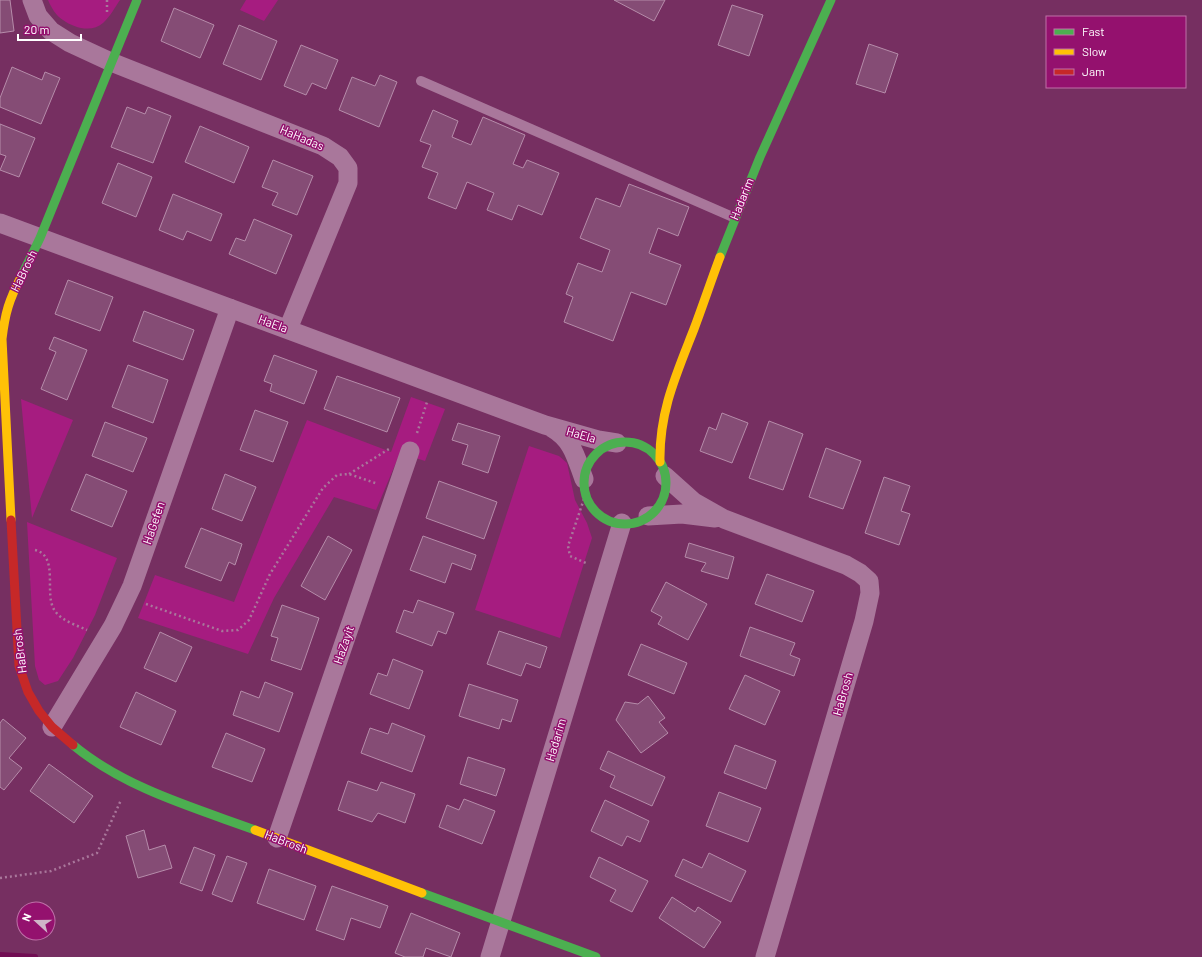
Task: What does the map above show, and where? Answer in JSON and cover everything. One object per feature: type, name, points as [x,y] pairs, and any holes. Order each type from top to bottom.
[{"type":"street","name":"HaHadas","points":[[32,0],[38,16],[51,31],[70,43],[111,62],[323,146],[340,157],[348,168],[348,184],[288,330]]},
{"type":"street","name":"HaBrosh","points":[[137,0],[40,238],[11,297],[4,316],[2,339],[19,666],[28,692],[39,711],[52,727],[99,764],[129,782],[596,957]]},
{"type":"street","name":"Hadarim","points":[[663,469],[659,447],[666,404],[735,218],[778,116],[831,0]]},
{"type":"street","name":"HaEla","points":[[0,223],[546,425],[598,440],[620,442]]},
{"type":"street","name":"HaGefen","points":[[52,727],[105,639],[132,586],[230,308]]},
{"type":"street","name":"Hadarim","points":[[654,422],[666,404]]},
{"type":"street","name":"HaEla","points":[[546,425],[559,432],[568,441],[574,452],[585,486]]},
{"type":"street","points":[[620,442],[635,443],[645,447],[654,454],[663,469],[666,487],[657,508],[648,516],[631,523],[622,523],[609,520],[599,514],[590,504],[585,486],[588,466],[594,455],[604,447],[638,436]]},
{"type":"street","name":"HaZayit","points":[[277,838],[410,452]]},
{"type":"street","name":"HaBrosh","points":[[663,469],[694,502],[724,519],[846,565],[860,573],[869,581],[870,593],[864,621],[765,957]]},
{"type":"street","name":"HaBrosh","points":[[648,516],[682,514],[724,519]]},
{"type":"street","name":"Hadarim","points":[[490,957],[622,523]]},
{"type":"lane","points":[[421,81],[735,218]]},
{"type":"path","points":[[127,596],[222,631],[238,630],[249,620],[270,574],[323,488],[337,476],[349,474],[397,491]]},
{"type":"path","points":[[585,486],[568,546],[570,556],[607,573]]},
{"type":"path","points":[[13,545],[40,552],[46,559],[49,568],[51,605],[55,612],[62,618],[105,639]]},
{"type":"path","points":[[0,878],[51,871],[97,853],[129,782]]},
{"type":"shaded area","points":[[48,0],[120,0],[103,23],[94,28],[88,29],[72,25],[60,18]]},
{"type":"shaded area","points":[[246,0],[278,0],[264,21],[240,10]]},
{"type":"shaded area","points":[[411,397],[445,409],[425,461],[400,453],[376,510],[334,497],[274,598],[248,654],[138,618],[155,575],[234,602],[307,420],[391,452]]},
{"type":"shaded area","points":[[21,399],[73,420],[32,518]]},
{"type":"shaded area","points":[[529,446],[559,456],[567,463],[575,500],[587,523],[592,538],[560,638],[475,610]]},
{"type":"shaded area","points":[[27,522],[117,558],[95,615],[73,658],[58,681],[45,685],[39,680],[35,666]]},
{"type":"building","points":[[0,0],[10,0],[14,31],[0,33]]},
{"type":"building","points":[[614,0],[665,0],[654,21]]},
{"type":"building","points":[[732,5],[763,15],[749,56],[718,45]]},
{"type":"building","points":[[174,8],[214,25],[200,58],[161,41]]},
{"type":"building","points":[[239,25],[277,41],[261,80],[223,64]]},
{"type":"building","points":[[869,44],[898,54],[885,93],[856,84]]},
{"type":"building","points":[[301,45],[338,60],[326,89],[312,83],[306,95],[284,86]]},
{"type":"building","points":[[12,67],[42,80],[45,72],[60,78],[41,124],[0,107],[0,98]]},
{"type":"building","points":[[380,75],[397,82],[379,127],[339,110],[352,77],[375,86]]},
{"type":"building","points":[[127,107],[145,114],[148,107],[171,116],[153,163],[111,147]]},
{"type":"building","points":[[433,110],[458,121],[452,137],[471,145],[483,117],[525,135],[513,164],[523,168],[527,160],[559,173],[542,215],[518,205],[512,220],[487,210],[494,193],[467,182],[456,209],[428,198],[438,173],[422,167],[431,145],[420,141]]},
{"type":"building","points":[[0,124],[35,138],[19,177],[0,170],[6,156],[0,154]]},
{"type":"building","points":[[200,126],[249,147],[234,183],[185,162]]},
{"type":"building","points":[[273,160],[313,176],[297,215],[272,205],[278,193],[262,187]]},
{"type":"building","points":[[118,163],[152,177],[136,217],[102,203]]},
{"type":"building","points":[[629,184],[689,207],[678,236],[658,228],[649,253],[681,265],[666,305],[631,292],[613,341],[564,322],[573,297],[566,294],[578,263],[602,272],[610,250],[580,238],[596,198],[620,207]]},
{"type":"building","points":[[173,194],[222,214],[211,241],[187,231],[183,240],[159,230]]},
{"type":"building","points":[[254,219],[292,235],[276,274],[229,254],[236,238],[245,241]]},
{"type":"building","points":[[68,280],[113,297],[100,331],[55,314]]},
{"type":"building","points":[[144,311],[194,330],[183,360],[133,341]]},
{"type":"building","points":[[54,337],[87,350],[67,400],[41,389],[56,352],[49,349]]},
{"type":"building","points":[[274,355],[317,371],[304,404],[270,391],[272,384],[264,381]]},
{"type":"building","points":[[128,365],[168,380],[153,423],[112,407]]},
{"type":"building","points":[[337,376],[400,398],[387,432],[324,409]]},
{"type":"building","points":[[255,410],[288,422],[273,462],[240,450]]},
{"type":"building","points":[[722,413],[748,423],[732,463],[700,451],[709,427],[716,430]]},
{"type":"building","points":[[769,421],[803,434],[783,490],[749,478]]},
{"type":"building","points":[[105,422],[147,438],[133,472],[92,456]]},
{"type":"building","points":[[458,423],[500,436],[488,473],[462,464],[468,445],[452,440]]},
{"type":"building","points":[[826,448],[861,461],[843,509],[809,497]]},
{"type":"building","points":[[86,474],[127,491],[112,527],[71,510]]},
{"type":"building","points":[[225,474],[256,487],[242,521],[212,509]]},
{"type":"building","points":[[884,477],[910,486],[901,511],[910,514],[899,545],[865,533]]},
{"type":"building","points":[[439,481],[497,502],[484,539],[426,518]]},
{"type":"building","points":[[201,528],[242,544],[235,565],[229,562],[221,581],[185,567]]},
{"type":"building","points":[[328,536],[352,550],[325,600],[301,586]]},
{"type":"building","points":[[423,536],[476,555],[471,570],[452,563],[445,583],[410,570]]},
{"type":"building","points":[[689,543],[734,557],[728,579],[701,571],[706,563],[685,557]]},
{"type":"building","points":[[767,574],[814,591],[802,622],[755,604]]},
{"type":"building","points":[[666,582],[707,604],[688,640],[658,624],[662,617],[651,611]]},
{"type":"building","points":[[418,600],[454,613],[446,634],[438,631],[432,646],[396,632],[404,610],[413,613]]},
{"type":"building","points":[[282,605],[319,618],[301,670],[271,660],[278,638],[271,636]]},
{"type":"building","points":[[750,627],[795,643],[790,655],[800,659],[794,676],[740,656]]},
{"type":"building","points":[[499,631],[547,647],[540,668],[526,663],[521,676],[487,664]]},
{"type":"building","points":[[160,632],[192,647],[176,682],[144,668]]},
{"type":"building","points":[[641,644],[687,663],[674,694],[628,675]]},
{"type":"building","points":[[393,659],[423,671],[409,709],[370,694],[378,673],[387,676]]},
{"type":"building","points":[[745,675],[780,691],[765,725],[729,709]]},
{"type":"building","points":[[265,682],[293,693],[279,732],[233,715],[241,691],[259,698]]},
{"type":"building","points":[[469,684],[518,700],[511,722],[502,719],[499,729],[459,716]]},
{"type":"building","points":[[136,692],[176,711],[161,745],[120,727]]},
{"type":"building","points":[[648,696],[665,718],[659,722],[668,733],[641,753],[616,720],[625,702],[638,704]]},
{"type":"building","points":[[3,719],[26,738],[9,758],[22,768],[4,790],[0,787],[0,723]]},
{"type":"building","points":[[392,723],[425,736],[412,772],[361,753],[370,728],[388,734]]},
{"type":"building","points":[[226,733],[265,749],[252,782],[212,767]]},
{"type":"building","points":[[735,745],[776,761],[766,789],[724,773]]},
{"type":"building","points":[[608,751],[665,777],[652,806],[610,787],[615,776],[600,769]]},
{"type":"building","points":[[468,757],[505,769],[496,796],[460,784]]},
{"type":"building","points":[[49,764],[93,796],[74,823],[30,791]]},
{"type":"building","points":[[348,781],[377,791],[381,782],[415,794],[405,823],[378,813],[372,822],[338,810]]},
{"type":"building","points":[[719,792],[761,808],[748,842],[706,826]]},
{"type":"building","points":[[464,799],[495,811],[482,844],[439,827],[447,805],[459,810]]},
{"type":"building","points":[[605,800],[649,821],[640,842],[627,836],[622,846],[591,831]]},
{"type":"building","points":[[144,830],[149,850],[165,845],[172,868],[138,878],[126,836]]},
{"type":"building","points":[[194,847],[215,855],[202,891],[180,883]]},
{"type":"building","points":[[709,853],[746,871],[731,902],[675,876],[683,859],[702,868]]},
{"type":"building","points":[[227,856],[247,863],[232,902],[212,894]]},
{"type":"building","points":[[599,857],[648,881],[632,912],[610,901],[616,890],[590,877]]},
{"type":"building","points":[[269,869],[316,886],[304,920],[257,903]]},
{"type":"building","points":[[332,886],[388,906],[380,928],[351,918],[344,940],[316,930]]},
{"type":"building","points":[[672,897],[695,912],[698,907],[721,922],[704,948],[659,918]]},
{"type":"building","points":[[411,913],[460,933],[451,957],[426,948],[423,957],[405,957],[395,953]]},
{"type":"waterway","points":[[0,955],[35,957]]},
{"type":"traffic: fast","points":[[21,277],[40,238],[137,0]]},
{"type":"traffic: fast","points":[[720,257],[760,157],[831,0]]},
{"type":"traffic: fast","points":[[625,442],[641,445],[654,454],[663,467],[666,483],[663,499],[654,512],[641,521],[625,524],[609,521],[596,512],[587,499],[584,483],[587,467],[596,454],[609,445],[625,442]]},
{"type":"traffic: fast","points":[[73,745],[93,760],[137,785],[183,804],[255,830]]},
{"type":"traffic: fast","points":[[422,893],[596,957]]},
{"type":"traffic: slow","points":[[660,462],[662,427],[670,394],[720,257]]},
{"type":"traffic: slow","points":[[11,520],[2,339],[8,307],[21,277]]},
{"type":"traffic: slow","points":[[255,830],[422,893]]},
{"type":"traffic: jam","points":[[11,520],[19,666],[28,692],[39,711],[52,727],[73,745]]}]
